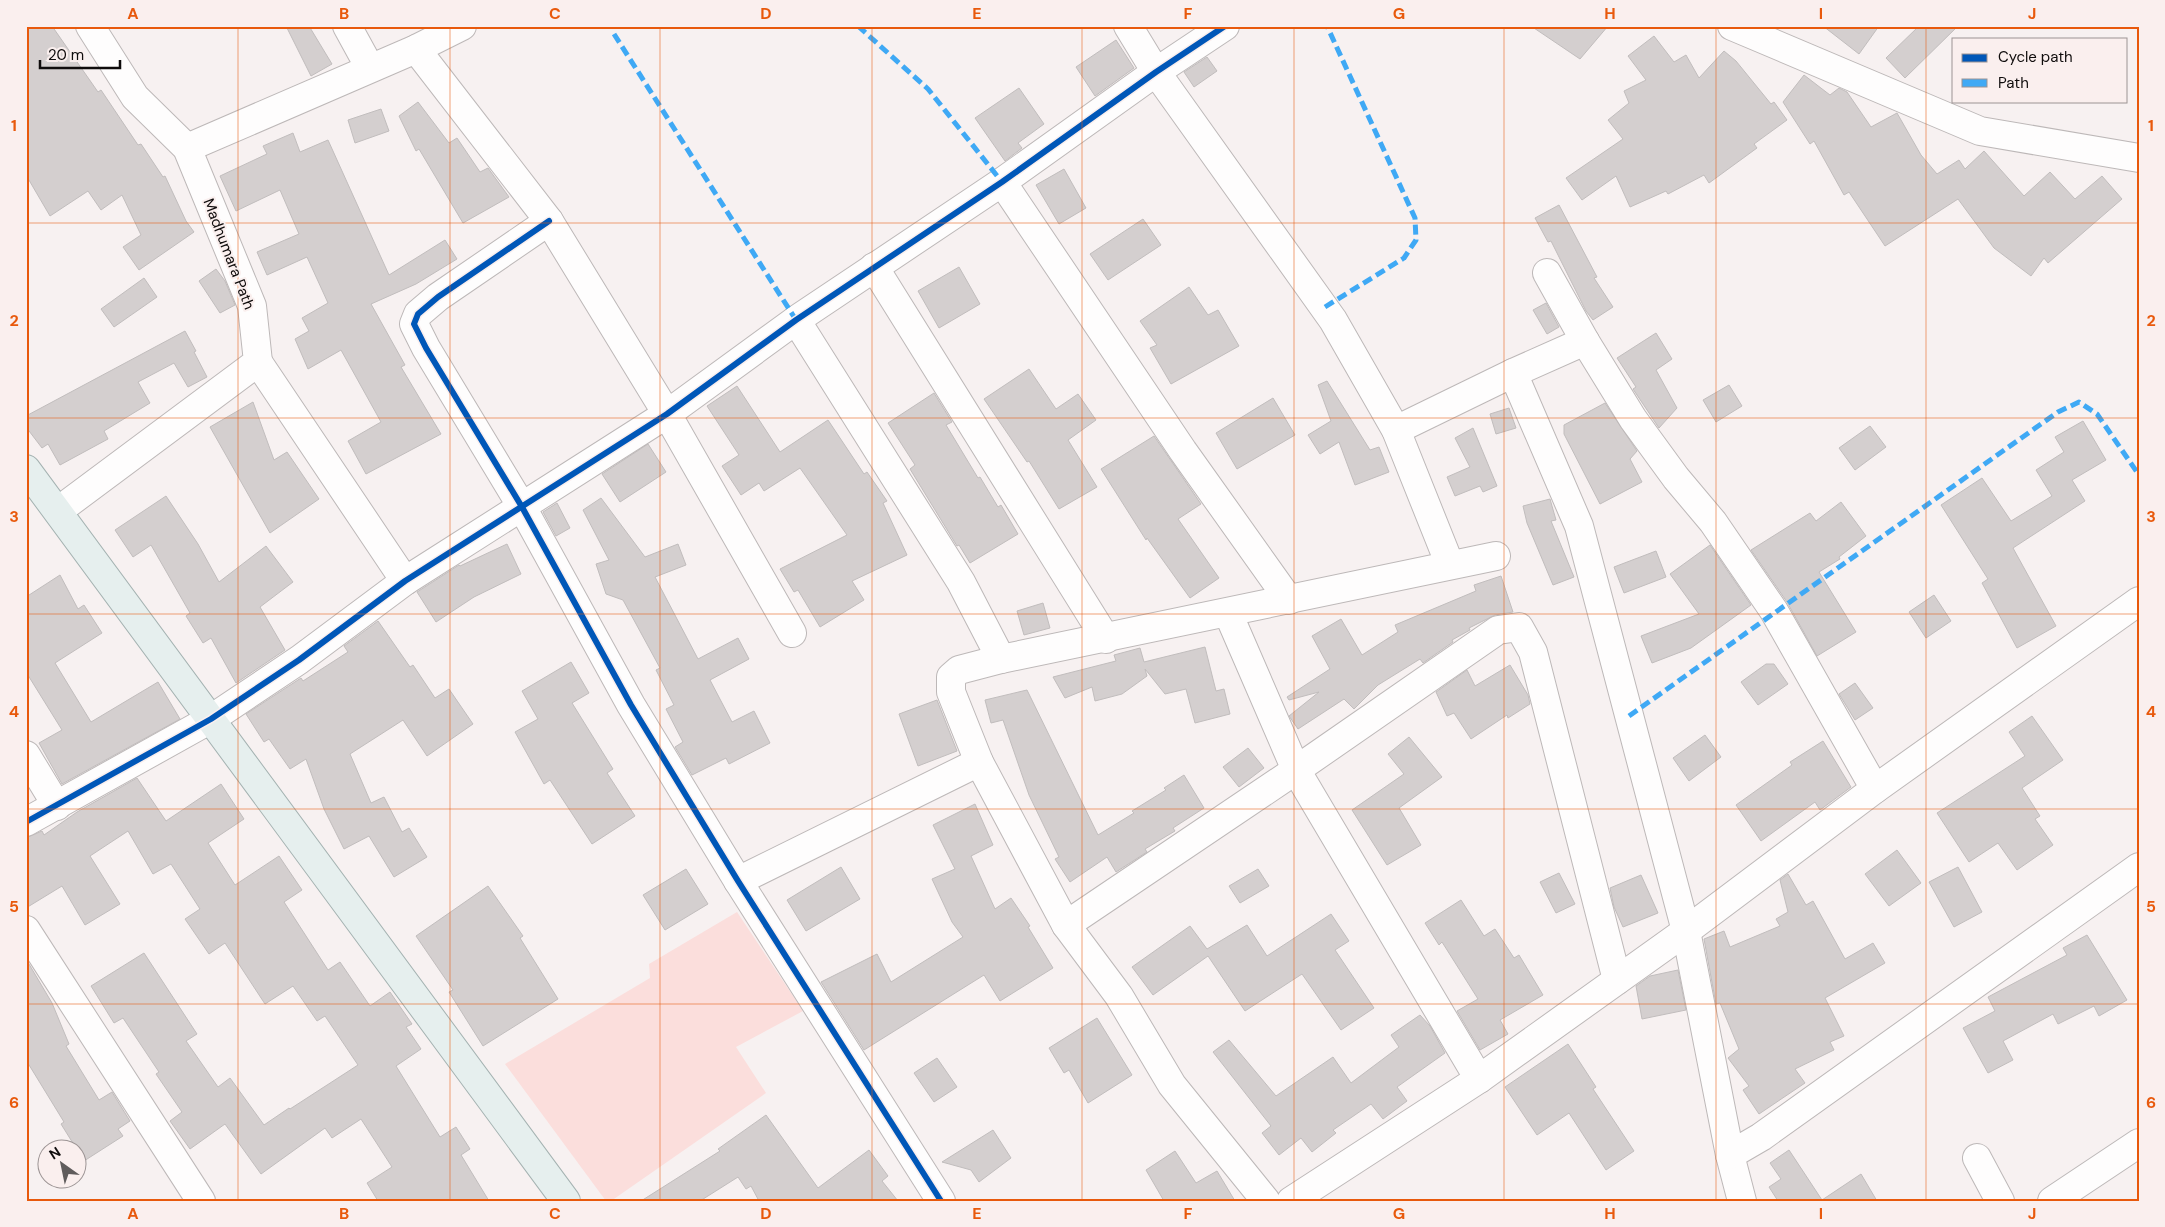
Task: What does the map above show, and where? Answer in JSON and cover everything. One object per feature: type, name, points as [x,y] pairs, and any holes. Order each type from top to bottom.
[{"type":"main road","points":[[26,469],[566,1201]]},
{"type":"street","name":"Madhumara Path","points":[[90,26],[135,97],[187,148],[252,306],[258,362]]},
{"type":"street","points":[[347,26],[370,68]]},
{"type":"street","points":[[187,148],[416,49],[462,26]]},
{"type":"street","points":[[1128,26],[1156,72],[1325,307],[1396,430],[1450,565]]},
{"type":"street","points":[[26,822],[211,719],[299,660],[405,580],[522,508],[667,414],[796,320],[1002,182],[1156,72],[1225,26]]},
{"type":"street","points":[[1732,26],[1980,131],[2139,158]]},
{"type":"street","points":[[416,49],[549,221],[667,414],[792,633]]},
{"type":"street","points":[[1002,182],[1182,451],[1289,600]]},
{"type":"street","points":[[549,221],[438,297],[418,314],[414,324],[426,348],[522,508],[631,705],[738,881],[941,1201]]},
{"type":"street","points":[[874,267],[1106,639]]},
{"type":"street","points":[[1546,273],[1633,419],[1676,478],[1713,522],[1774,611],[1876,789]]},
{"type":"street","points":[[796,320],[961,582],[1001,659]]},
{"type":"street","points":[[1396,430],[1513,373],[1585,341]]},
{"type":"street","points":[[58,511],[258,362],[405,580]]},
{"type":"street","points":[[1513,373],[1579,526],[1686,931],[1730,1155],[1742,1201]]},
{"type":"street","points":[[1266,1201],[1172,1085],[1119,996],[1066,925],[979,762],[951,692],[951,677],[959,670],[1001,659],[1106,639],[1496,556]]},
{"type":"street","points":[[1291,1201],[1479,1079],[1686,931],[1876,789],[2139,600]]},
{"type":"street","points":[[1228,613],[1296,770],[1479,1079]]},
{"type":"street","points":[[1066,925],[1296,770],[1498,630],[1519,627],[1532,652],[1617,980]]},
{"type":"street","points":[[26,755],[57,806]]},
{"type":"street","points":[[738,881],[979,762]]},
{"type":"street","points":[[1730,1155],[1761,1137],[2139,867]]},
{"type":"street","points":[[26,930],[201,1201]]},
{"type":"street","points":[[2052,1201],[2139,1143]]},
{"type":"street","points":[[1977,1158],[2000,1201]]},
{"type":"shaded area","points":[[737,912],[803,1011],[736,1047],[766,1093],[611,1201],[606,1201],[505,1064],[650,978],[649,964]]},
{"type":"building","points":[[26,26],[52,26],[98,92],[101,90],[138,145],[141,144],[163,177],[165,176],[186,221],[194,232],[139,270],[123,247],[141,235],[122,195],[101,210],[88,191],[50,216],[26,175]]},
{"type":"building","points":[[286,26],[309,26],[332,64],[311,76]]},
{"type":"building","points":[[1531,26],[1608,26],[1580,59]]},
{"type":"building","points":[[1823,26],[1879,26],[1859,54]]},
{"type":"building","points":[[1919,26],[1958,26],[1905,78],[1886,58]]},
{"type":"building","points":[[1654,36],[1674,62],[1686,55],[1699,78],[1724,51],[1736,61],[1771,104],[1774,102],[1787,120],[1754,144],[1757,148],[1709,183],[1704,175],[1668,194],[1666,191],[1630,207],[1616,176],[1582,200],[1566,178],[1623,139],[1608,120],[1629,103],[1624,91],[1646,80],[1628,56]]},
{"type":"building","points":[[1116,40],[1134,68],[1095,96],[1076,67]]},
{"type":"building","points":[[1207,57],[1217,71],[1194,87],[1184,72]]},
{"type":"building","points":[[1804,75],[1830,95],[1839,88],[1847,92],[1871,127],[1897,113],[1921,155],[1937,174],[1959,160],[1965,169],[1984,151],[2024,196],[2050,172],[2075,199],[2102,176],[2122,199],[2048,263],[2044,258],[2031,276],[1994,248],[1958,199],[1885,246],[1849,192],[1844,195],[1814,141],[1810,144],[1783,102]]},
{"type":"building","points":[[1019,88],[1044,124],[1018,143],[1022,148],[1005,161],[975,118]]},
{"type":"building","points":[[418,102],[449,143],[457,138],[480,172],[488,168],[509,197],[463,223],[419,149],[416,151],[399,116]]},
{"type":"building","points":[[381,109],[389,131],[355,143],[348,120]]},
{"type":"building","points":[[293,133],[300,152],[328,140],[389,275],[445,240],[457,259],[416,284],[371,304],[405,365],[401,367],[441,434],[366,474],[348,441],[381,422],[341,350],[308,369],[295,339],[309,331],[302,318],[328,303],[307,257],[267,275],[257,252],[299,234],[280,190],[236,211],[220,176],[267,154],[263,146]]},
{"type":"building","points":[[1064,169],[1086,208],[1059,224],[1036,185]]},
{"type":"building","points":[[1559,205],[1597,277],[1594,278],[1613,307],[1593,320],[1586,311],[1551,241],[1548,242],[1535,218]]},
{"type":"building","points":[[1143,219],[1161,245],[1108,280],[1090,254]]},
{"type":"building","points":[[959,267],[980,304],[939,328],[918,291]]},
{"type":"building","points":[[216,269],[225,281],[235,305],[220,313],[199,281]]},
{"type":"building","points":[[144,278],[157,297],[114,327],[101,309]]},
{"type":"building","points":[[1189,287],[1208,315],[1218,310],[1239,346],[1171,384],[1150,348],[1157,345],[1140,321]]},
{"type":"building","points":[[1546,303],[1559,327],[1547,334],[1533,310]]},
{"type":"building","points":[[185,331],[207,377],[188,387],[174,363],[138,382],[150,403],[104,431],[108,439],[60,465],[48,444],[42,448],[26,427],[26,416]]},
{"type":"building","points":[[1656,333],[1672,359],[1656,370],[1677,408],[1659,428],[1633,389],[1636,387],[1617,358]]},
{"type":"building","points":[[1029,369],[1056,409],[1078,394],[1096,420],[1068,440],[1097,487],[1059,509],[1029,461],[1027,462],[984,399]]},
{"type":"building","points":[[1327,381],[1370,450],[1379,447],[1389,472],[1355,485],[1339,442],[1320,454],[1308,435],[1331,421],[1318,385]]},
{"type":"building","points":[[1729,385],[1742,406],[1716,422],[1703,400]]},
{"type":"building","points":[[737,386],[780,452],[828,420],[864,474],[867,472],[887,501],[883,503],[907,555],[852,581],[864,600],[820,627],[798,590],[794,592],[780,569],[847,535],[800,468],[764,491],[759,483],[741,495],[722,466],[739,455],[707,406]]},
{"type":"building","points":[[934,393],[952,422],[946,425],[978,478],[980,477],[998,507],[1001,505],[1018,534],[970,563],[959,545],[957,546],[910,469],[915,465],[888,423]]},
{"type":"building","points":[[1273,398],[1295,435],[1237,469],[1216,433]]},
{"type":"building","points":[[253,402],[274,460],[287,452],[319,499],[270,533],[210,427]]},
{"type":"building","points":[[1605,403],[1637,451],[1630,459],[1642,482],[1600,504],[1564,434],[1564,425]]},
{"type":"building","points":[[1509,408],[1516,428],[1496,434],[1490,414]]},
{"type":"building","points":[[2083,421],[2106,460],[2072,480],[2085,501],[2013,548],[2056,626],[2017,648],[1982,583],[1988,579],[1941,505],[1982,478],[2011,521],[2052,496],[2036,470],[2064,452],[2055,437]]},
{"type":"building","points":[[1870,426],[1886,447],[1855,470],[1839,448]]},
{"type":"building","points":[[1473,428],[1497,486],[1483,492],[1480,486],[1455,496],[1447,477],[1470,467],[1455,438]]},
{"type":"building","points":[[1154,436],[1201,504],[1178,519],[1219,578],[1190,598],[1147,538],[1146,540],[1101,469]]},
{"type":"building","points":[[648,444],[666,472],[620,502],[602,474]]},
{"type":"building","points":[[166,496],[198,544],[219,582],[266,546],[293,582],[260,607],[285,650],[236,683],[211,638],[203,643],[186,616],[190,613],[151,545],[133,557],[115,530]]},
{"type":"building","points":[[601,498],[645,557],[678,544],[686,565],[655,577],[698,659],[738,638],[749,659],[710,680],[732,722],[754,711],[770,743],[729,764],[726,758],[692,775],[675,747],[683,742],[666,709],[674,705],[656,670],[660,668],[623,600],[606,594],[596,564],[609,560],[583,510]]},
{"type":"building","points":[[1550,499],[1556,520],[1551,521],[1574,577],[1553,585],[1527,523],[1523,506]]},
{"type":"building","points":[[1841,502],[1866,536],[1839,557],[1840,559],[1819,572],[1856,632],[1817,656],[1787,602],[1751,550],[1810,513],[1816,521]]},
{"type":"building","points":[[557,503],[570,528],[556,536],[543,512]]},
{"type":"building","points":[[507,544],[521,574],[474,597],[436,622],[417,592],[459,565]]},
{"type":"building","points":[[1710,545],[1751,605],[1691,648],[1652,663],[1641,636],[1699,614],[1670,574]]},
{"type":"building","points":[[1656,551],[1666,577],[1624,593],[1614,567]]},
{"type":"building","points":[[60,575],[78,609],[84,605],[102,633],[55,663],[91,722],[158,682],[180,719],[62,784],[39,743],[62,730],[26,672],[26,597]]},
{"type":"building","points":[[1501,576],[1513,612],[1495,615],[1469,628],[1470,630],[1452,640],[1453,642],[1423,663],[1420,659],[1378,685],[1354,709],[1344,699],[1298,729],[1289,716],[1319,692],[1289,700],[1287,697],[1330,669],[1312,636],[1341,619],[1362,655],[1398,632],[1395,625],[1476,591],[1474,585]]},
{"type":"building","points":[[1934,595],[1951,621],[1926,638],[1909,612]]},
{"type":"building","points":[[1043,603],[1050,628],[1024,635],[1017,611]]},
{"type":"building","points":[[378,621],[410,667],[413,665],[435,698],[449,689],[473,724],[427,756],[403,720],[350,754],[371,803],[384,797],[402,832],[409,828],[427,857],[394,877],[369,836],[344,849],[324,809],[306,759],[290,769],[269,739],[264,742],[246,714],[301,678],[303,681],[348,652],[344,646]]},
{"type":"building","points":[[1205,647],[1216,691],[1224,689],[1230,714],[1195,723],[1186,689],[1165,694],[1145,669],[1147,676],[1122,694],[1095,701],[1092,687],[1065,698],[1053,677],[1116,661],[1114,655],[1140,648],[1144,662]]},
{"type":"building","points":[[571,662],[589,693],[572,703],[613,769],[607,773],[635,816],[592,844],[550,780],[544,784],[515,732],[538,719],[522,691]]},
{"type":"building","points":[[1766,664],[1774,664],[1788,684],[1758,705],[1741,682]]},
{"type":"building","points":[[1510,665],[1528,695],[1530,704],[1508,718],[1507,715],[1471,739],[1454,713],[1447,716],[1436,692],[1467,670],[1475,686]]},
{"type":"building","points":[[1855,683],[1873,708],[1855,720],[1839,694]]},
{"type":"building","points":[[1027,690],[1098,835],[1134,813],[1132,811],[1166,790],[1164,788],[1184,775],[1204,808],[1173,828],[1175,831],[1145,849],[1147,852],[1116,872],[1107,857],[1070,882],[1055,859],[1059,857],[1029,795],[1003,720],[991,723],[985,700]]},
{"type":"building","points":[[937,700],[957,751],[918,766],[899,714]]},
{"type":"building","points":[[2032,716],[2063,760],[2022,788],[2040,816],[2035,819],[2053,845],[2017,870],[1998,843],[1969,862],[1937,813],[2025,756],[2009,732]]},
{"type":"building","points":[[1705,735],[1721,757],[1689,781],[1673,758]]},
{"type":"building","points":[[1409,737],[1442,777],[1399,808],[1421,845],[1387,865],[1352,810],[1404,774],[1388,754]]},
{"type":"building","points":[[1823,741],[1851,787],[1820,810],[1815,802],[1761,841],[1736,805],[1792,765],[1790,762]]},
{"type":"building","points":[[1248,748],[1264,768],[1239,787],[1223,767]]},
{"type":"building","points":[[137,778],[166,821],[221,784],[244,819],[208,843],[235,885],[279,856],[302,890],[284,902],[328,970],[340,962],[370,1006],[390,992],[412,1024],[406,1027],[421,1049],[396,1066],[440,1137],[456,1127],[470,1149],[461,1155],[489,1201],[378,1201],[367,1183],[392,1167],[361,1119],[332,1138],[325,1128],[261,1174],[225,1124],[190,1149],[170,1121],[182,1112],[156,1074],[159,1072],[123,1018],[114,1023],[91,986],[144,953],[197,1034],[186,1041],[218,1087],[230,1078],[264,1125],[358,1065],[325,1016],[317,1021],[293,986],[265,1004],[225,943],[209,954],[185,919],[200,909],[171,864],[153,874],[128,831],[90,856],[120,904],[85,925],[62,886],[26,908],[26,838],[42,831],[44,835],[77,812]]},
{"type":"building","points":[[975,804],[993,845],[971,856],[995,909],[1011,898],[1030,926],[1028,927],[1053,968],[1000,1001],[984,975],[864,1050],[821,982],[877,954],[891,982],[963,937],[952,922],[932,879],[955,869],[933,825]]},
{"type":"building","points":[[1897,850],[1921,883],[1889,906],[1865,874]]},
{"type":"building","points":[[841,867],[860,899],[806,931],[787,900]]},
{"type":"building","points":[[1958,867],[1982,912],[1954,927],[1929,882]]},
{"type":"building","points":[[686,869],[708,904],[665,930],[643,895]]},
{"type":"building","points":[[1258,869],[1269,886],[1240,903],[1229,886]]},
{"type":"building","points":[[1559,873],[1575,904],[1556,913],[1540,882]]},
{"type":"building","points":[[1788,874],[1806,905],[1813,901],[1845,959],[1873,943],[1885,963],[1825,998],[1844,1036],[1830,1042],[1834,1050],[1795,1069],[1805,1083],[1759,1114],[1743,1090],[1749,1086],[1728,1058],[1739,1049],[1720,1003],[1716,1004],[1704,939],[1724,931],[1730,947],[1780,926],[1776,919],[1788,912],[1780,880]]},
{"type":"building","points":[[1641,875],[1658,913],[1623,927],[1614,907],[1610,888]]},
{"type":"building","points":[[488,886],[523,936],[520,938],[558,999],[483,1046],[449,992],[453,990],[416,936]]},
{"type":"building","points":[[1461,900],[1484,936],[1495,929],[1514,958],[1519,955],[1543,995],[1500,1020],[1508,1034],[1480,1050],[1457,1011],[1478,999],[1442,942],[1439,945],[1425,923]]},
{"type":"building","points":[[1331,914],[1349,941],[1335,950],[1374,1008],[1341,1030],[1302,974],[1245,1011],[1208,956],[1153,995],[1132,967],[1190,926],[1207,949],[1247,925],[1267,956]]},
{"type":"building","points":[[2087,935],[2127,1000],[2099,1016],[2094,1006],[2058,1024],[2053,1014],[2003,1041],[2013,1060],[1988,1073],[1963,1028],[1995,1011],[1988,997],[2067,955],[2063,948]]},
{"type":"building","points":[[26,959],[52,1003],[69,1044],[66,1046],[99,1100],[112,1092],[130,1121],[118,1129],[123,1136],[88,1158],[88,1140],[71,1140],[61,1124],[64,1122],[26,1060]]},
{"type":"building","points":[[1678,970],[1686,1010],[1642,1019],[1636,986],[1650,976]]},
{"type":"building","points":[[1420,1015],[1430,1026],[1445,1053],[1397,1087],[1407,1101],[1383,1119],[1371,1104],[1333,1130],[1336,1133],[1312,1152],[1301,1138],[1279,1155],[1262,1133],[1271,1126],[1213,1052],[1229,1040],[1276,1096],[1333,1057],[1351,1083],[1399,1047],[1391,1035]]},
{"type":"building","points":[[1097,1018],[1132,1075],[1088,1103],[1069,1070],[1064,1073],[1049,1048]]},
{"type":"building","points":[[1568,1044],[1596,1087],[1593,1089],[1634,1151],[1606,1170],[1569,1113],[1537,1135],[1505,1087]]},
{"type":"building","points":[[937,1058],[957,1087],[934,1102],[914,1073]]},
{"type":"building","points":[[766,1115],[818,1188],[869,1150],[888,1176],[882,1181],[898,1201],[759,1201],[751,1186],[746,1189],[738,1177],[700,1201],[641,1201],[720,1151],[718,1149]]},
{"type":"building","points":[[993,1130],[1011,1158],[979,1182],[971,1170],[942,1162]]},
{"type":"building","points":[[1789,1150],[1822,1200],[1861,1174],[1877,1201],[1778,1201],[1769,1187],[1781,1179],[1770,1163]]},
{"type":"building","points":[[1175,1151],[1196,1183],[1217,1171],[1235,1201],[1164,1201],[1146,1170]]},
{"type":"marked path","points":[[858,26],[928,89],[1002,182]]},
{"type":"marked path","points":[[1325,307],[1404,258],[1416,240],[1415,218],[1327,26]]},
{"type":"marked path","points":[[614,34],[796,320]]},
{"type":"marked path","points":[[1629,716],[2058,412],[2079,402],[2097,414],[2139,475]]},
{"type":"cycle path","points":[[26,822],[211,719],[299,660],[405,581],[667,414],[796,320],[1002,182],[1156,72],[1225,26]]},
{"type":"cycle path","points":[[549,221],[438,297],[418,314],[414,324],[426,348],[522,507],[631,705],[738,881],[941,1201]]}]
